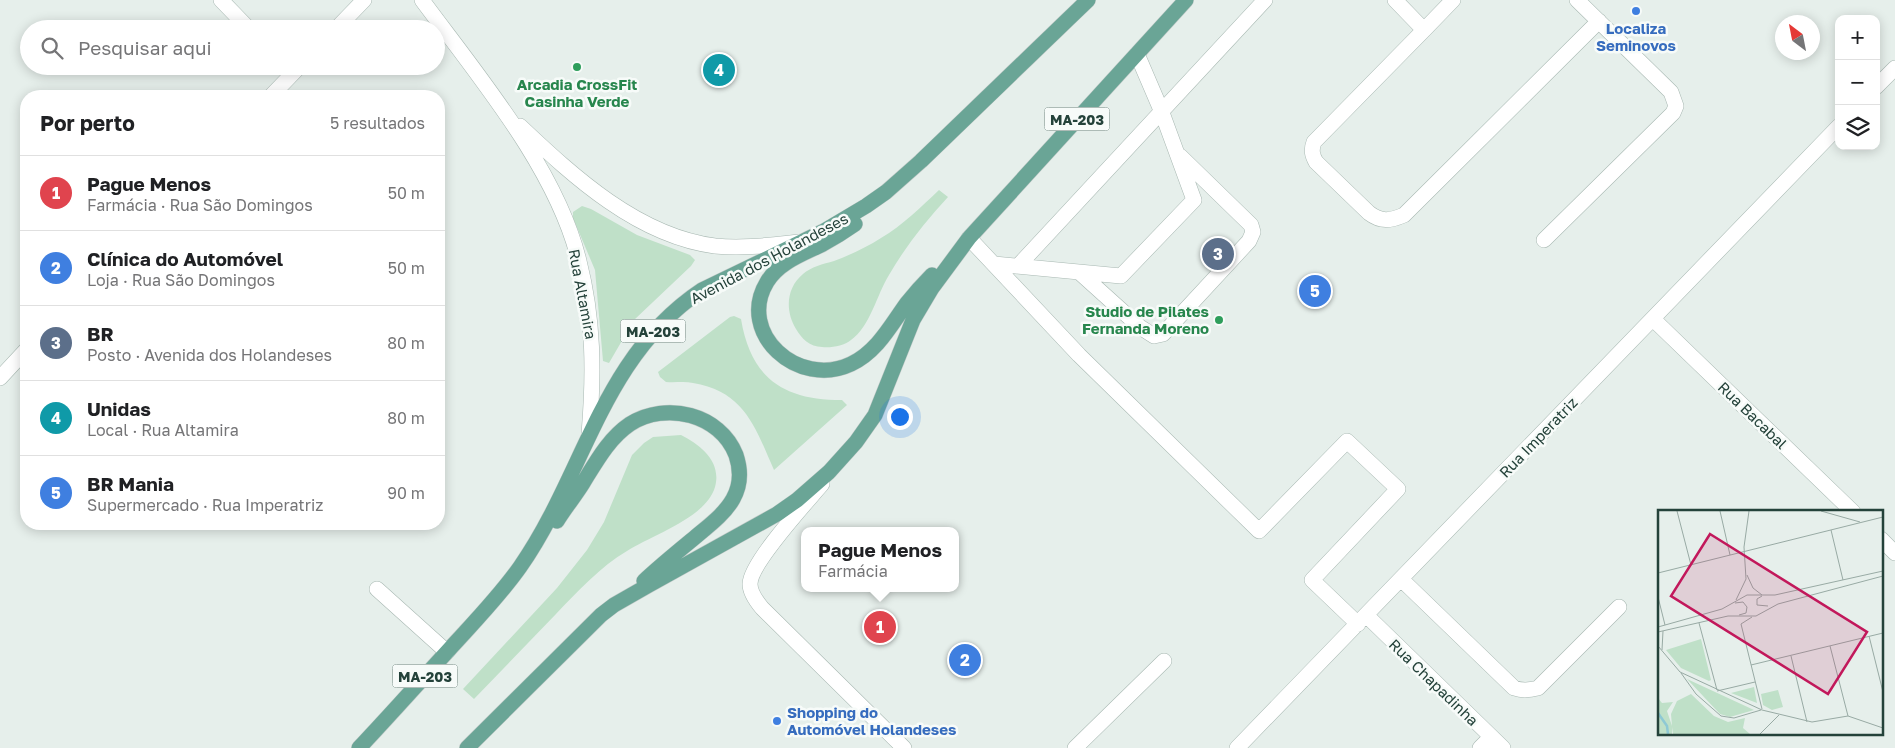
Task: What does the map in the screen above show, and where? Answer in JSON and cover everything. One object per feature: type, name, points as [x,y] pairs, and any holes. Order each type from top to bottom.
[{"type":"main road","name":"Avenida dos Holandeses","points":[[360,748],[490,604],[520,567],[544,528],[589,436],[625,369],[638,350],[669,316],[685,302],[716,283],[846,218],[897,183],[1088,0]]},
{"type":"main road","name":"MA-203","points":[[467,748],[601,615],[642,588],[777,514],[814,486],[844,457],[875,416],[902,345],[922,304],[968,238],[1186,0]]},
{"type":"main road","points":[[921,161],[885,200],[858,222],[823,243],[799,254],[776,271],[768,280],[760,300],[760,310],[764,331],[770,342],[784,358],[810,370],[829,371],[852,364],[865,356],[876,345],[916,292],[968,238]]},
{"type":"main road","points":[[490,604],[546,535],[607,446],[619,433],[644,417],[657,414],[682,413],[702,419],[719,431],[729,442],[738,461],[740,479],[733,500],[708,527],[601,615]]},
{"type":"street","points":[[221,0],[240,20]]},
{"type":"street","points":[[345,20],[364,0]]},
{"type":"street","name":"Rua Altamira","points":[[422,0],[437,20]]},
{"type":"street","points":[[1018,266],[1264,0]]},
{"type":"street","points":[[1394,0],[1424,30]]},
{"type":"street","points":[[1453,0],[1314,142],[1312,148],[1316,162],[1377,220],[1395,219],[1404,215],[1599,21]]},
{"type":"street","points":[[1544,240],[1673,113],[1676,106],[1671,92],[1578,0]]},
{"type":"street","name":"Rua Altamira","points":[[445,31],[503,110],[540,169],[556,200],[579,260],[588,304],[593,353],[593,395],[589,436]]},
{"type":"street","points":[[968,238],[994,264],[1121,276],[1194,200],[1161,110],[1137,54]]},
{"type":"street","points":[[1880,83],[1895,68]]},
{"type":"street","points":[[276,90],[288,75]]},
{"type":"street","name":"Rua Altamira","points":[[503,110],[564,168],[591,189],[621,209],[673,236],[695,242],[734,247],[802,241]]},
{"type":"street","name":"Rua Imperatriz","points":[[1237,748],[1835,130]]},
{"type":"street","points":[[1078,272],[1140,327],[1154,336],[1163,334],[1249,241],[1253,232],[1251,225],[1177,154]]},
{"type":"street","name":"Rua Chapadinha","points":[[994,264],[1079,355],[1259,531],[1347,441],[1398,490],[1312,580],[1362,620],[1503,748]]},
{"type":"street","name":"Rua Bacabal","points":[[1653,319],[1851,510]]},
{"type":"street","points":[[2,370],[20,355]]},
{"type":"street","points":[[844,457],[762,558],[751,576],[750,584],[756,600],[762,608],[904,748]]},
{"type":"street","points":[[1882,540],[1895,553]]},
{"type":"street","points":[[1401,579],[1514,688],[1520,690],[1538,688],[1619,607]]},
{"type":"street","points":[[378,589],[447,652]]},
{"type":"street","points":[[1075,748],[1164,662]]},
{"type":"street","points":[[1480,748],[1491,737]]},
{"type":"green space","points":[[939,190],[948,197],[902,254],[885,283],[868,319],[858,334],[845,344],[829,347],[818,347],[803,339],[792,322],[789,307],[790,293],[797,280],[810,269],[870,245],[889,233]]},
{"type":"green space","points":[[582,206],[591,209],[637,235],[690,255],[695,260],[634,320],[609,363],[603,361],[595,270],[573,218],[573,212]]},
{"type":"green space","points":[[734,316],[741,319],[746,340],[753,357],[762,371],[774,382],[787,390],[803,396],[842,400],[847,405],[774,470],[754,426],[736,403],[725,394],[711,388],[690,382],[666,382],[660,377],[658,372],[730,317]]},
{"type":"green space","points":[[681,435],[702,449],[713,462],[716,478],[715,487],[710,498],[690,517],[627,551],[598,572],[474,699],[463,689],[557,588],[587,550],[604,522],[632,455],[653,437]]},
{"type":"place","name":"Localiza Seminovos","points":[[1636,11]]},
{"type":"place","name":"Arcadia CrossFit Casinha Verde","points":[[577,67]]},
{"type":"place","name":"Unidas","points":[[719,70]]},
{"type":"place","name":"BR","points":[[1218,254]]},
{"type":"place","name":"BR Mania","points":[[1315,291]]},
{"type":"place","name":"Studio de Pilates Fernanda Moreno","points":[[1219,320]]},
{"type":"place","name":"Pague Menos","points":[[880,627]]},
{"type":"place","name":"Clínica do Automóvel","points":[[965,660]]},
{"type":"place","name":"Shopping do Automóvel Holandeses","points":[[777,721]]}]
